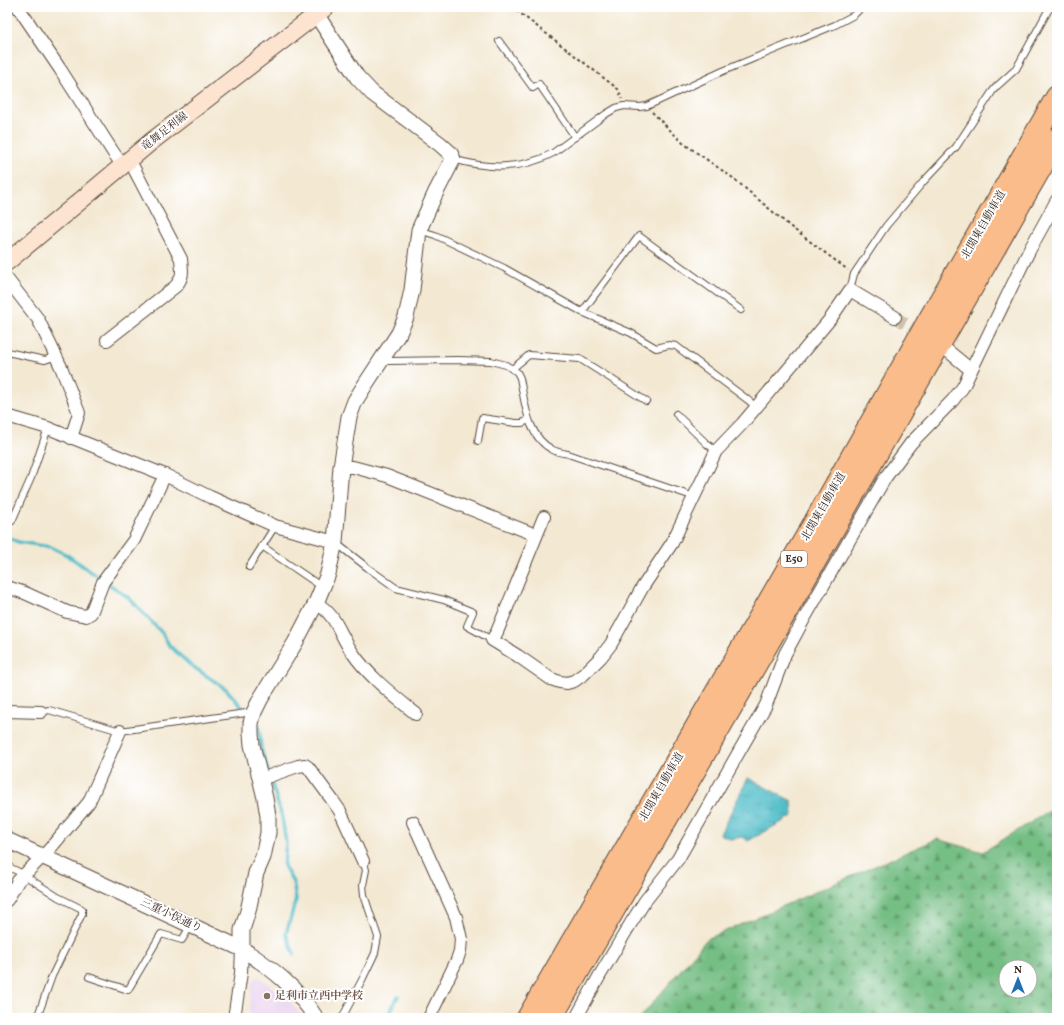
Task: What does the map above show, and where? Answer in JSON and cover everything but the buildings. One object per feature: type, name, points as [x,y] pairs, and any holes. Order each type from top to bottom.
[{"type":"highway","name":"北関東自動車道","points":[[528,1018],[807,536],[1057,97]]},
{"type":"highway","name":"北関東自動車道","points":[[551,1018],[746,682],[1057,139]]},
{"type":"main road","name":"竜舞足利線","points":[[7,262],[152,141],[321,11]]},
{"type":"street","points":[[18,7],[113,152],[126,163],[180,259],[182,270],[181,280],[176,286],[107,340]]},
{"type":"street","points":[[234,1018],[241,973],[242,930],[248,911],[256,873],[263,857],[268,833],[268,816],[261,779],[252,745],[251,723],[254,712],[261,698],[294,643],[323,587],[335,542],[341,467],[349,417],[353,406],[399,333],[406,317],[412,290],[419,230],[453,159],[450,153],[440,144],[372,93],[357,77],[321,11]]},
{"type":"street","points":[[576,1018],[645,900],[678,859],[766,705],[785,654],[804,619],[885,478],[911,443],[953,400],[963,387],[1029,251],[1057,200]]},
{"type":"street","points":[[7,279],[38,319],[56,356],[79,413],[71,438]]},
{"type":"street","points":[[544,517],[497,632],[492,640],[551,679],[567,683],[574,681],[584,674],[601,657],[611,644],[642,588],[672,543],[716,451],[742,424],[831,318],[850,290],[895,317]]},
{"type":"street","points":[[948,351],[971,370]]},
{"type":"street","points":[[7,416],[48,428],[166,475],[210,497],[275,526],[335,542]]},
{"type":"street","points":[[341,467],[370,471],[392,478],[536,535]]},
{"type":"street","points":[[7,587],[25,593],[67,612],[86,616],[91,613],[103,582],[134,540],[166,475]]},
{"type":"street","points":[[316,603],[323,607],[337,624],[351,651],[379,684],[416,714]]},
{"type":"street","points":[[7,712],[41,712]]},
{"type":"street","points":[[7,900],[18,881],[41,856],[48,851],[89,802],[120,731]]},
{"type":"street","points":[[261,779],[298,766],[304,765],[308,767],[340,811],[363,862]]},
{"type":"street","points":[[413,822],[456,917],[461,939],[460,951],[457,960],[429,1018]]},
{"type":"street","name":"三重小俣通り","points":[[7,840],[242,949],[279,974],[295,990],[316,1018]]},
{"type":"lane","points":[[453,159],[469,164],[484,166],[520,165],[544,158],[616,108],[624,106],[647,106],[723,71],[834,25],[854,15],[862,7]]},
{"type":"lane","points":[[850,290],[854,274],[886,226],[924,181],[956,147],[992,92],[1016,68],[1050,7]]},
{"type":"lane","points":[[499,41],[533,88],[539,84],[575,137]]},
{"type":"lane","points":[[419,230],[435,235],[497,265],[582,312],[631,333],[656,348],[676,346],[756,407]]},
{"type":"lane","points":[[582,312],[639,236],[741,310]]},
{"type":"lane","points":[[7,352],[45,360],[56,356]]},
{"type":"lane","points":[[512,369],[529,355],[580,359],[646,401]]},
{"type":"lane","points":[[383,359],[388,361],[491,361],[506,365],[517,372],[520,378],[529,420],[535,433],[542,442],[553,450],[695,497]]},
{"type":"lane","points":[[676,414],[716,451]]},
{"type":"lane","points":[[478,442],[482,418],[516,424],[522,424],[529,420]]},
{"type":"lane","points":[[12,521],[31,478],[48,428]]},
{"type":"lane","points":[[249,567],[275,526]]},
{"type":"lane","points":[[335,542],[396,588],[444,600],[473,612],[467,626],[492,640]]},
{"type":"lane","points":[[262,546],[323,587]]},
{"type":"lane","points":[[41,712],[49,710],[120,731],[254,712]]},
{"type":"lane","points":[[342,1018],[375,953],[378,937],[364,895],[363,885],[366,870],[363,862]]},
{"type":"lane","points":[[7,866],[25,875],[58,897],[82,909],[82,914],[52,976],[37,1018]]},
{"type":"lane","points":[[89,977],[128,990],[161,934],[182,940],[190,925]]},
{"type":"path","points":[[512,7],[618,89],[624,106]]},
{"type":"path","points":[[647,106],[665,126],[683,142],[733,178],[792,228],[854,274]]},
{"type":"shaded area","name":"足利市立西中学校","points":[[258,976],[290,1001],[303,1018],[249,1018],[252,982]]},
{"type":"green space","points":[[1057,806],[1057,1018],[640,1018],[707,939],[937,839],[983,852]]},
{"type":"water","points":[[748,778],[792,801],[793,816],[748,841],[742,837],[731,839],[720,834]]},
{"type":"waterway","points":[[7,537],[18,542],[51,547],[67,555],[129,598],[162,633],[169,645],[189,664],[226,689],[247,713]]},
{"type":"waterway","points":[[256,723],[259,727],[261,748],[282,817],[286,842],[284,866],[293,882],[296,899],[286,934],[294,954]]},
{"type":"waterway","points":[[387,1018],[398,996]]},
{"type":"tunnel","points":[[895,317],[925,336]]},
{"type":"place","name":"足利市立西中学校","points":[[267,996]]}]
